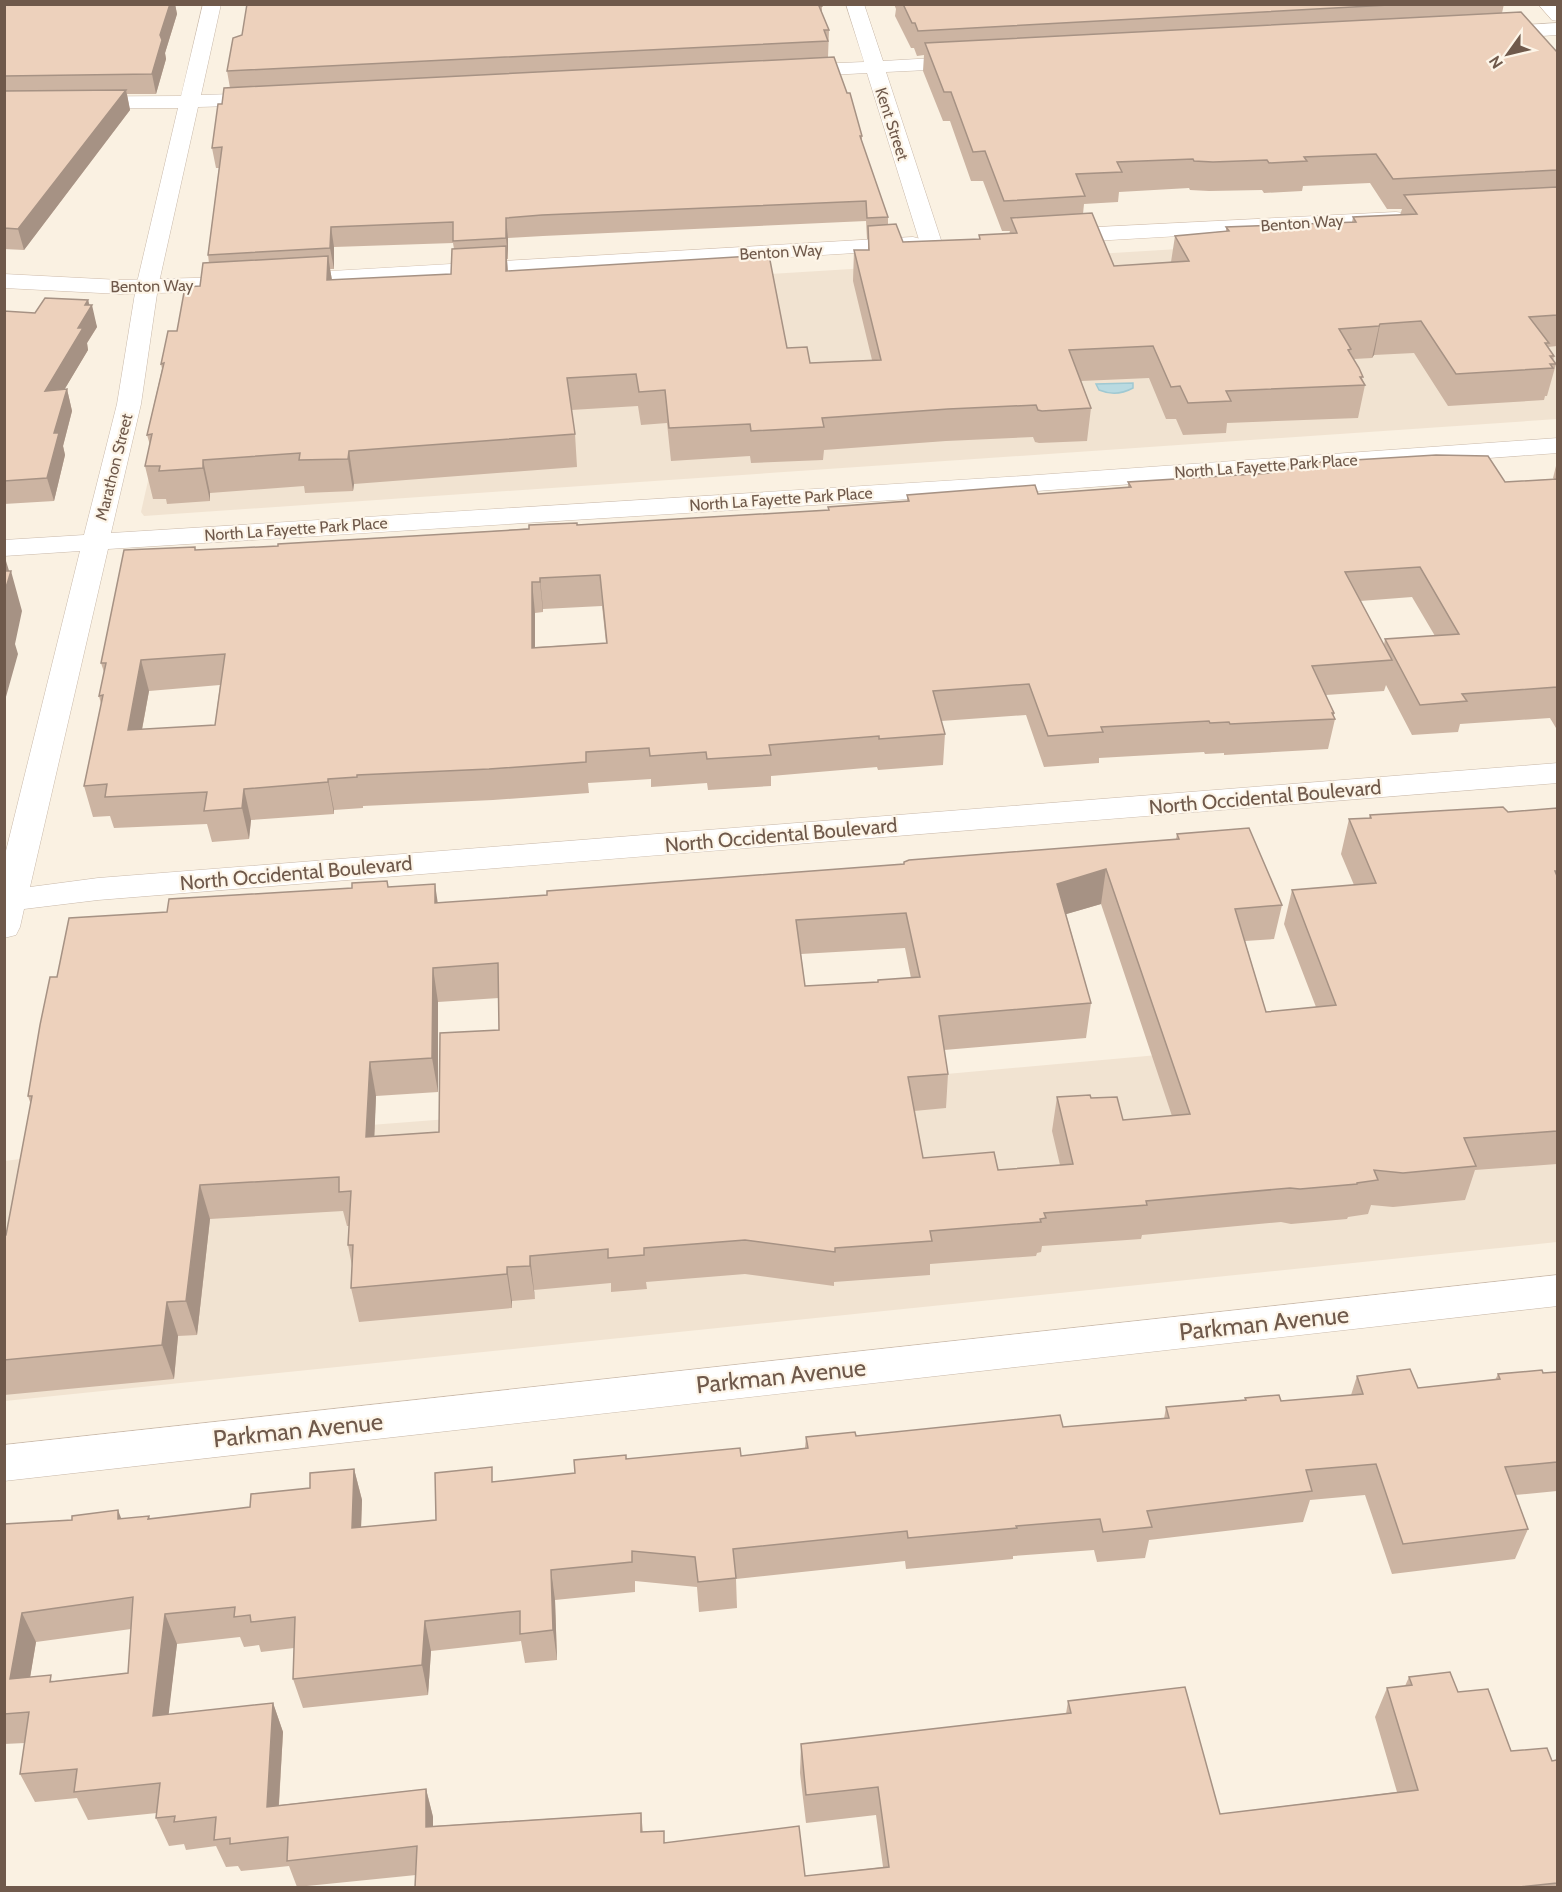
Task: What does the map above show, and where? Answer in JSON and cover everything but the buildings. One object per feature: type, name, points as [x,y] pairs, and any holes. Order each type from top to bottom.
[{"type":"street","name":"Marathon Street","points":[[7,910],[129,405],[147,287],[212,4]]},
{"type":"street","name":"Kent Street","points":[[855,4],[931,243]]},
{"type":"street","points":[[1547,4],[1557,16]]},
{"type":"street","points":[[1471,34],[1557,29]]},
{"type":"street","points":[[774,72],[991,60]]},
{"type":"street","points":[[4,103],[191,102],[288,98]]},
{"type":"street","name":"Benton Way","points":[[1038,237],[1422,216]]},
{"type":"street","name":"Benton Way","points":[[4,281],[147,287],[230,284],[954,242]]},
{"type":"street","name":"North La Fayette Park Place","points":[[4,548],[1012,485],[1557,444]]},
{"type":"street","name":"North Occidental Boulevard","points":[[7,910],[98,889],[1557,773]]},
{"type":"street","name":"Parkman Avenue","points":[[4,1463],[1557,1290]]},
{"type":"shaded area","points":[[1557,226],[1557,419],[144,516],[141,512],[186,312],[193,309]]},
{"type":"shaded area","points":[[1557,1019],[1557,1242],[5,1401],[4,1161],[189,1139],[448,1119]]},
{"type":"water","points":[[1133,383],[1133,388],[1116,393],[1099,390],[1096,384]]}]
